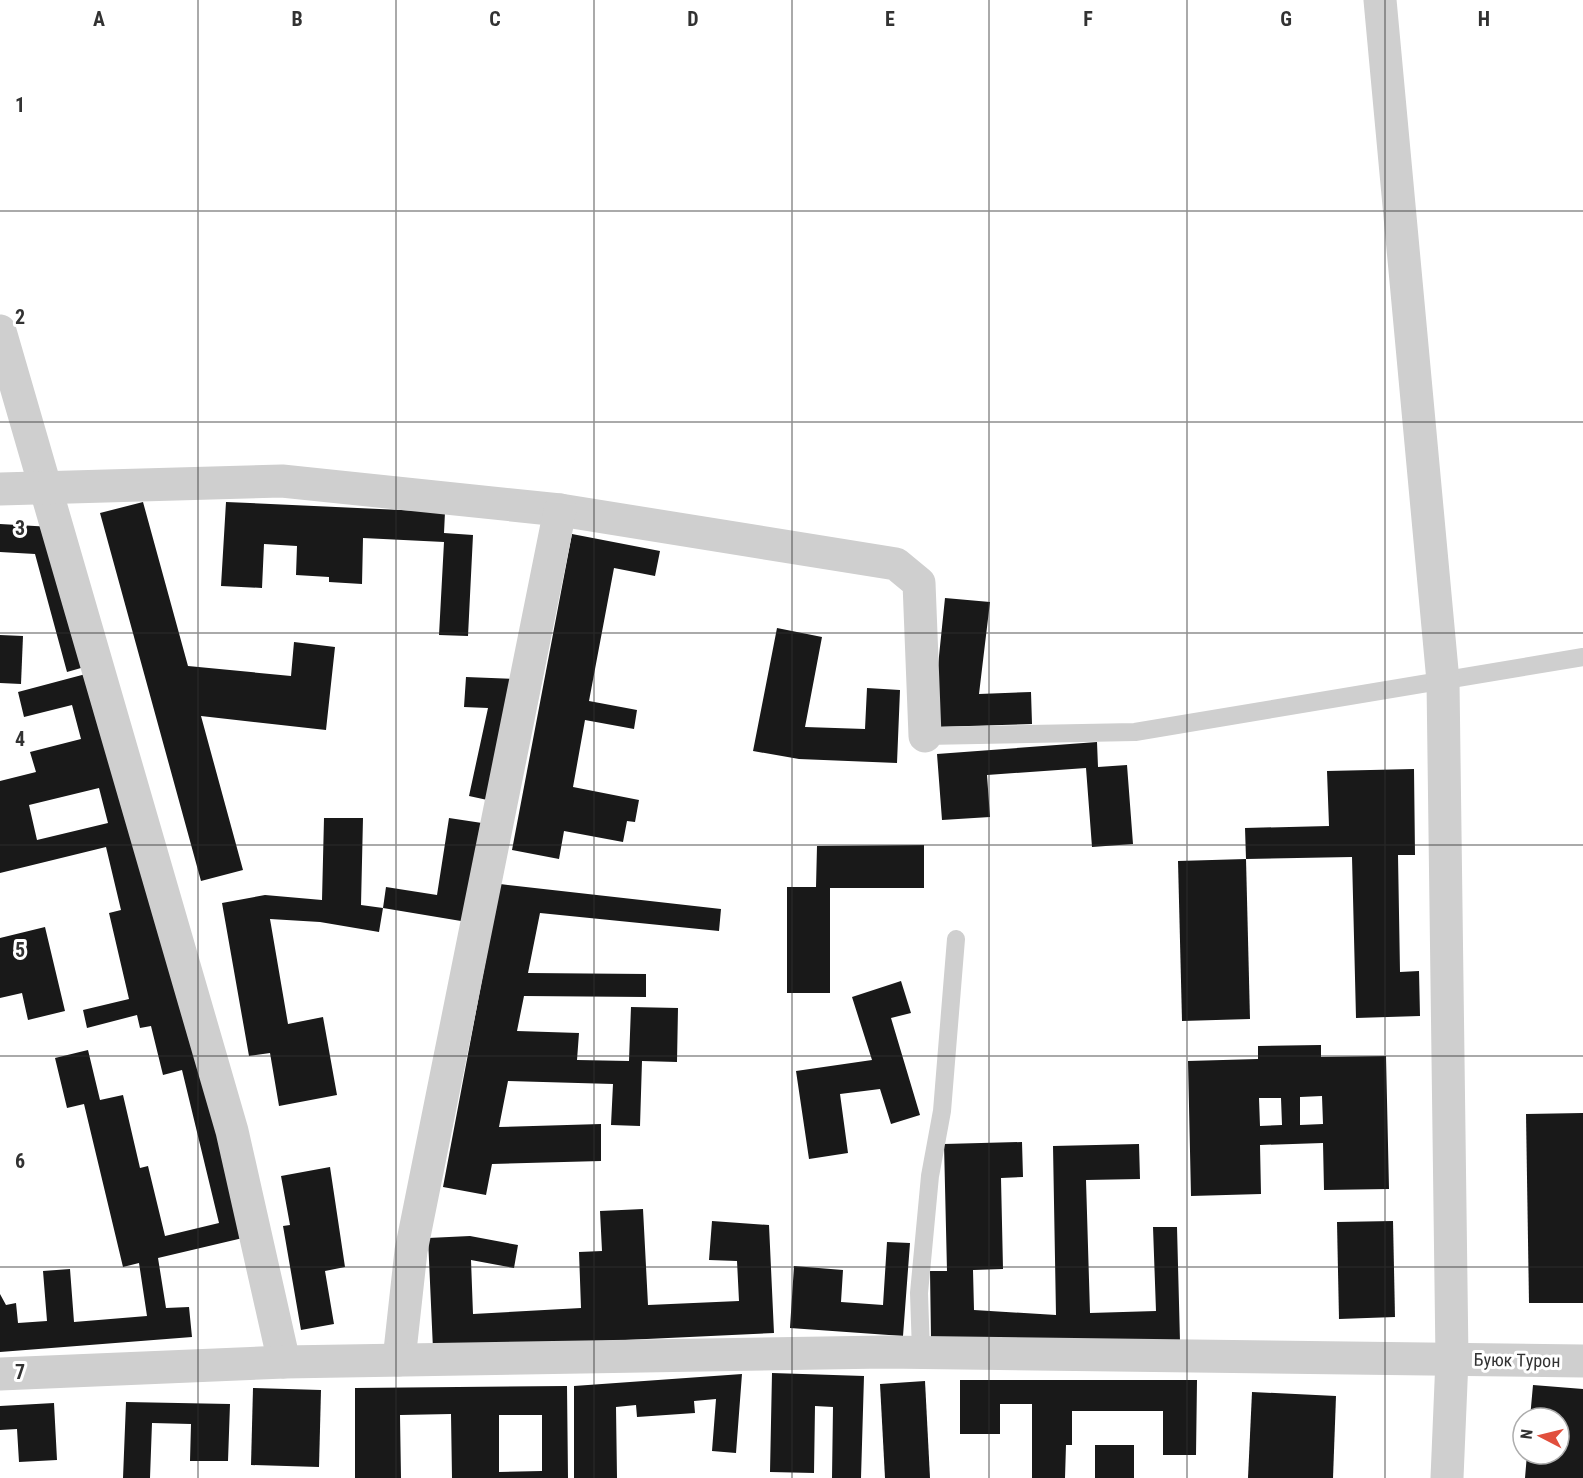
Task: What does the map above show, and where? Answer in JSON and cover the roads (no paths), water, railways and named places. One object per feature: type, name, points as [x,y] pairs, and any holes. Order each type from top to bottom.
[{"type":"street","points":[[1380,0],[1443,681],[1452,1359],[1447,1478]]},
{"type":"street","points":[[0,331],[48,489],[232,1131],[284,1362]]},
{"type":"street","points":[[0,489],[282,481],[560,510],[896,564],[919,582],[925,736]]},
{"type":"street","points":[[399,1360],[411,1251],[560,510]]},
{"type":"street","name":"Буюк Tурон","points":[[0,1374],[284,1362],[921,1352],[1583,1361]]},
{"type":"lane","points":[[925,736],[1135,732],[1583,657]]},
{"type":"lane","points":[[921,1352],[919,1293],[930,1176],[942,1111],[956,939]]}]
